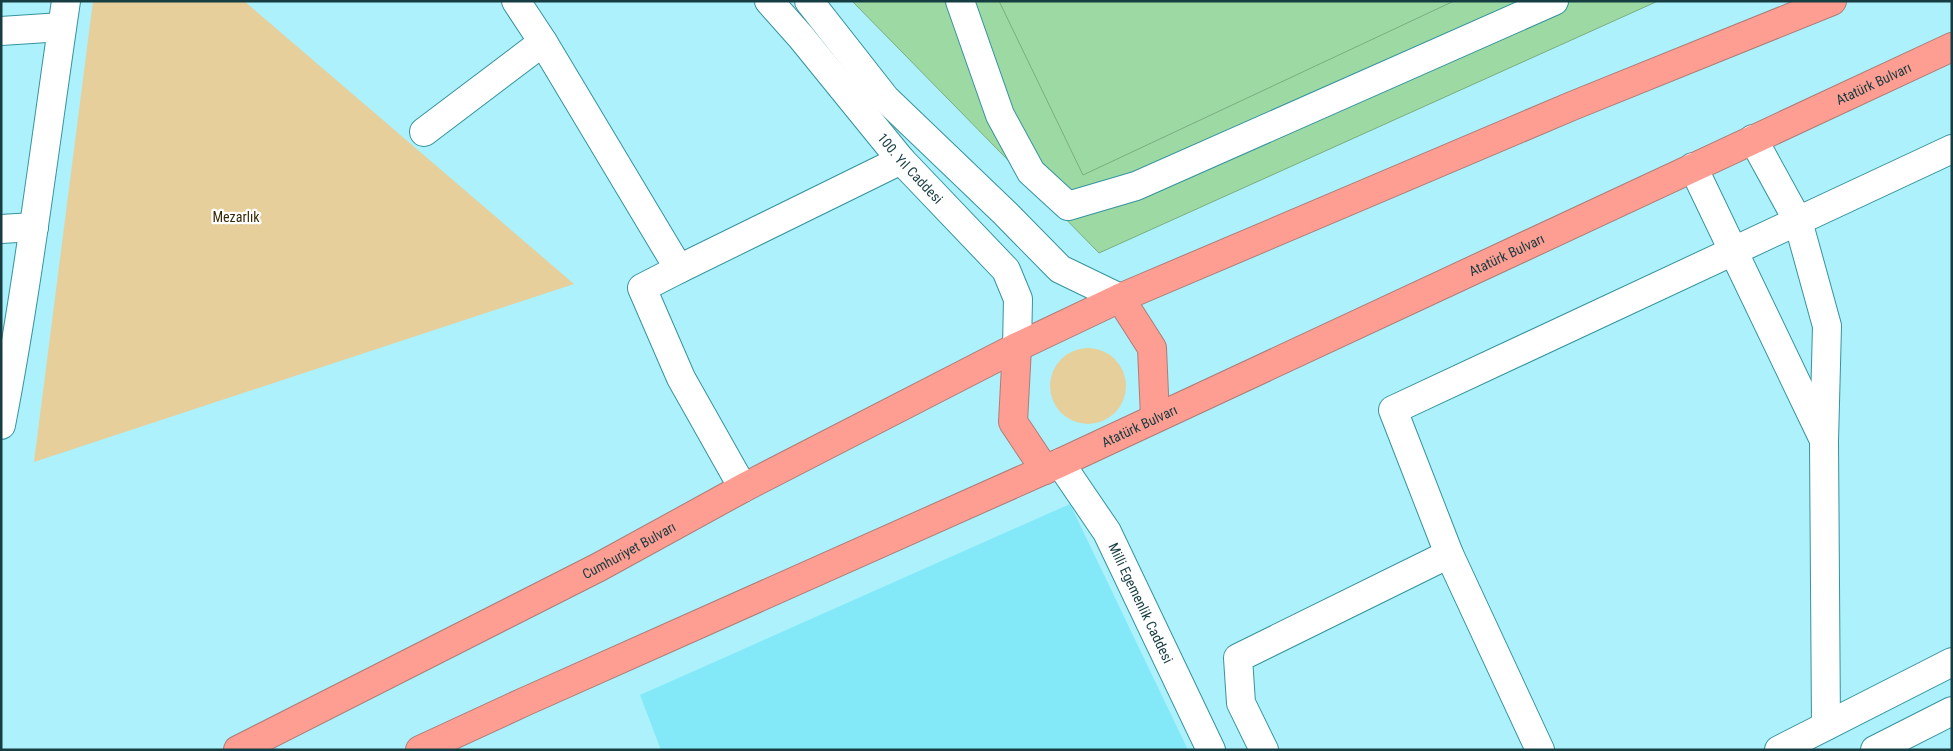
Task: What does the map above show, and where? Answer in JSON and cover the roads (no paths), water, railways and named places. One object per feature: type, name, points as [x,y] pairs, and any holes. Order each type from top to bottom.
[{"type":"highway","points":[[420,750],[1053,466],[1013,422],[1017,348],[1120,298],[1572,106],[1832,1]]},
{"type":"highway","name":"Atatürk Bulvarı","points":[[1053,466],[1952,47]]},
{"type":"highway","points":[[1120,298],[1152,348],[1155,418]]},
{"type":"highway","name":"Cumhuriyet Bulvarı","points":[[238,750],[599,568],[743,488],[1017,348]]},
{"type":"street","points":[[516,1],[543,42],[679,269]]},
{"type":"street","name":"100. Yıl Caddesi","points":[[769,1],[801,37],[901,160],[1006,270],[1018,299],[1017,348]]},
{"type":"street","name":"100. Yıl Caddesi","points":[[809,1],[885,98],[1005,213],[1060,269],[1120,298]]},
{"type":"street","points":[[960,1],[1000,114],[1031,172],[1068,206],[1136,186],[1554,1]]},
{"type":"street","points":[[1,31],[64,14],[13,365],[1,425]]},
{"type":"street","points":[[424,132],[543,42]]},
{"type":"street","points":[[1753,139],[1798,221],[1827,326],[1824,441],[1826,726]]},
{"type":"street","points":[[1540,750],[1449,554],[1394,410],[1952,149]]},
{"type":"street","points":[[743,488],[681,378],[642,288],[901,160]]},
{"type":"street","points":[[1693,167],[1824,441]]},
{"type":"street","points":[[1,228],[34,227]]},
{"type":"street","name":"Milli Egemenlik Caddesi","points":[[1053,466],[1107,532],[1211,750]]},
{"type":"street","points":[[1264,750],[1241,703],[1238,658],[1449,554]]},
{"type":"street","points":[[1779,750],[1952,662]]},
{"type":"street","points":[[1874,750],[1952,711]]},
{"type":"park label","name":"Mezarlık","points":[[236,217]]}]
